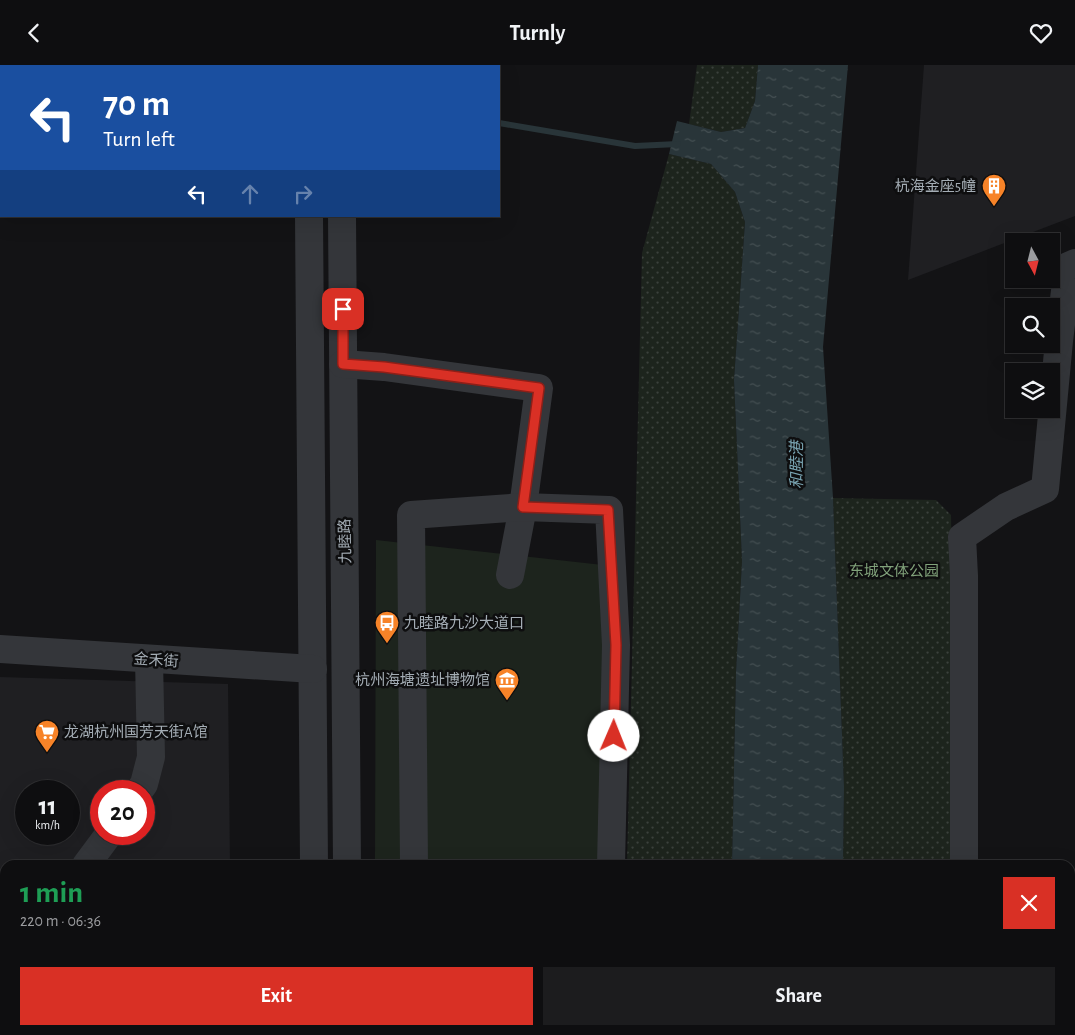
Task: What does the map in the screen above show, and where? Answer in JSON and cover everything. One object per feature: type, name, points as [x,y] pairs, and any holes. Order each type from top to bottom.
[{"type":"street","points":[[309,217],[314,860]]},
{"type":"street","name":"九睦路","points":[[342,217],[347,860]]},
{"type":"street","points":[[964,860],[964,576],[962,537],[1006,507],[1045,489],[1058,341],[1068,266],[1075,263]]},
{"type":"street","points":[[343,364],[384,367],[539,388],[523,507],[510,575]]},
{"type":"street","points":[[414,860],[411,515],[523,507],[608,510],[616,645],[611,860]]},
{"type":"street","name":"金禾街","points":[[0,649],[313,669]]},
{"type":"street","points":[[145,780],[151,757],[149,659]]},
{"type":"street","points":[[90,860],[101,845]]},
{"type":"shaded area","points":[[924,65],[1075,65],[1075,216],[1031,233],[1005,233],[1005,243],[908,280]]},
{"type":"shaded area","points":[[0,677],[228,684],[230,860],[0,860]]},
{"type":"green space","points":[[697,65],[758,65],[755,101],[745,128],[721,132],[689,124]]},
{"type":"green space","points":[[669,154],[711,164],[735,192],[745,222],[734,380],[742,561],[736,672],[732,860],[627,860],[642,253]]},
{"type":"green space","name":"东城文体公园","points":[[833,498],[936,500],[951,515],[956,860],[843,860],[844,787]]},
{"type":"green space","points":[[376,540],[612,566],[605,860],[375,860]]},
{"type":"water","name":"和睦港","points":[[758,65],[848,65],[823,347],[833,498],[844,787],[843,860],[732,860],[736,672],[742,561],[734,380],[745,222],[735,192],[711,164],[669,154],[677,121],[721,132],[745,128],[755,101]]},
{"type":"waterway","points":[[500,123],[635,146],[678,144]]},
{"type":"place","name":"杭海金座5幢","points":[[994,207]]},
{"type":"place","name":"九睦路九沙大道口","points":[[387,644]]},
{"type":"place","name":"杭州海塘遗址博物馆","points":[[507,701]]},
{"type":"place","name":"龙湖杭州国芳天街A馆","points":[[47,753]]},
{"type":"route","points":[[343,309],[343,364],[384,367],[539,388],[523,507],[608,510],[616,645],[614,736]]}]
